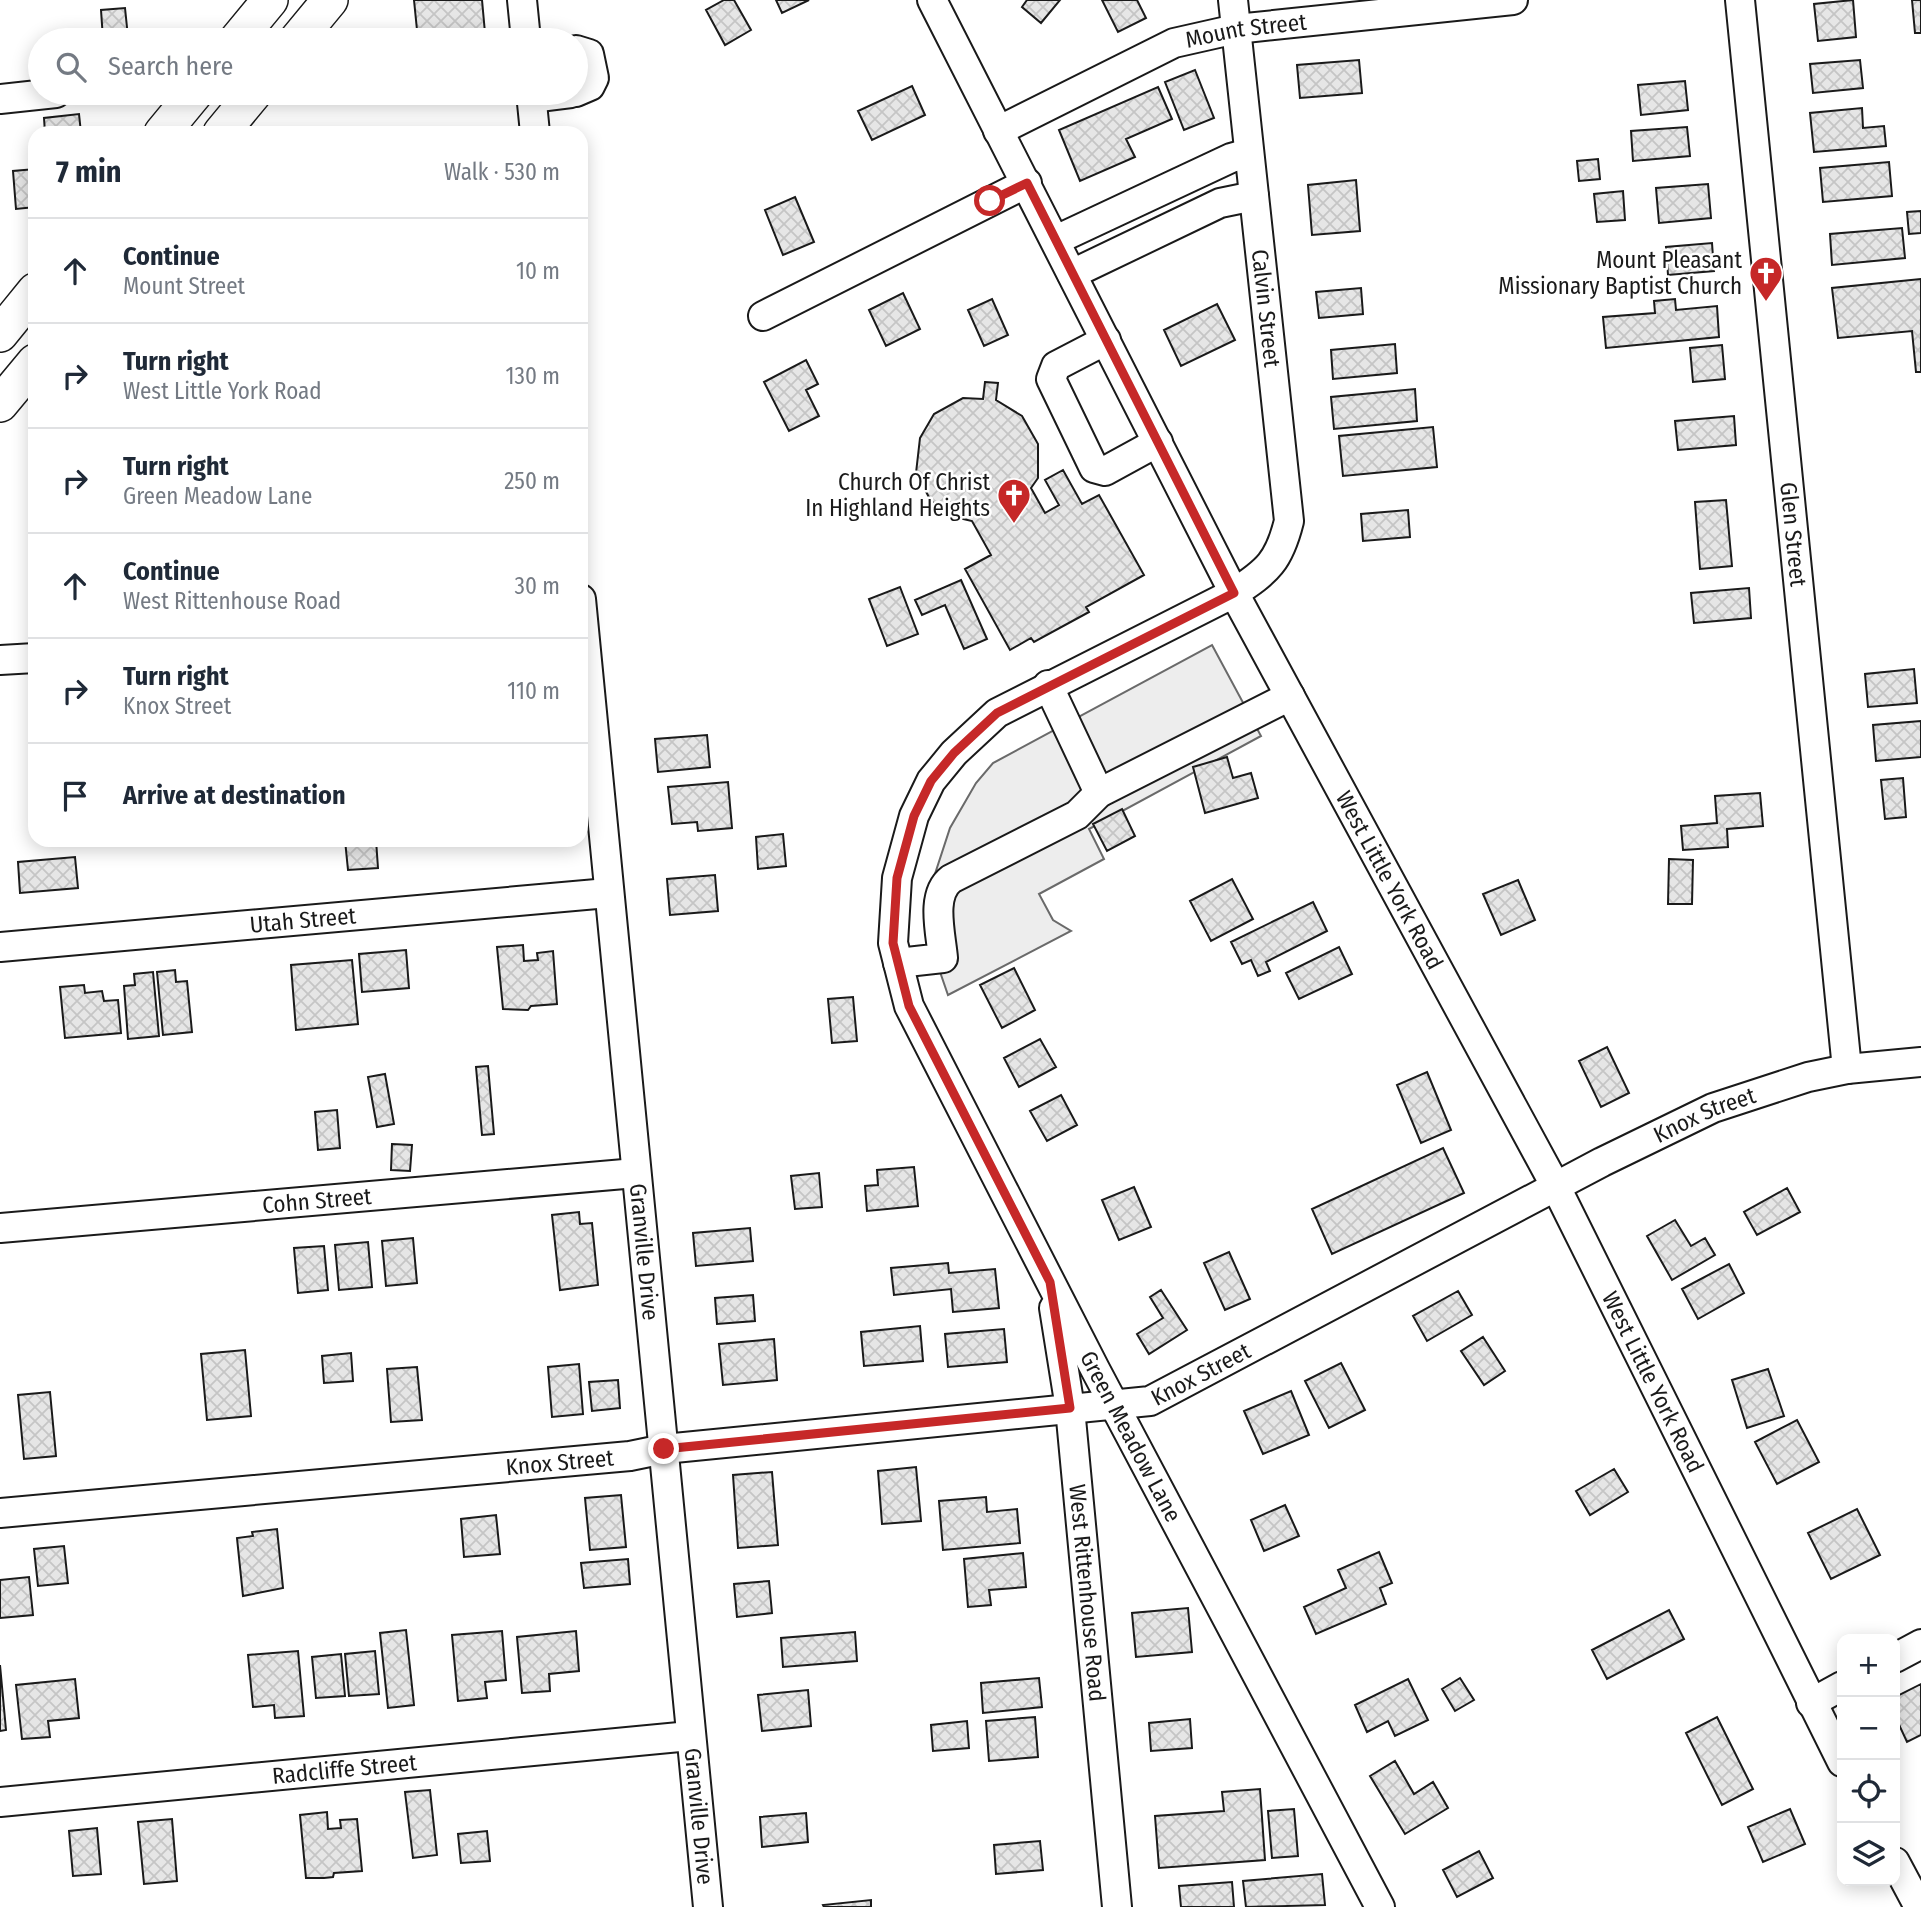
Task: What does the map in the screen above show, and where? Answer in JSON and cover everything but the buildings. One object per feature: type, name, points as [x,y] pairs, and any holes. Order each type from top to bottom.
[{"type":"main road","points":[[247,28],[270,0]]},
{"type":"main road","points":[[307,28],[330,0]]},
{"type":"main road","points":[[168,126],[185,105]]},
{"type":"main road","points":[[0,334],[28,300]]},
{"type":"main road","points":[[0,404],[23,374]]},
{"type":"street","points":[[522,0],[525,28]]},
{"type":"street","name":"West Little York Road","points":[[932,0],[1234,593],[1556,1187],[1841,1760]]},
{"type":"street","name":"Calvin Street","points":[[1233,0],[1289,521],[1282,552],[1263,574],[1234,593]]},
{"type":"street","name":"Mount Street","points":[[998,131],[1174,43],[1236,29],[1513,0]]},
{"type":"street","name":"Glen Street","points":[[1740,0],[1847,1069]]},
{"type":"street","points":[[588,54],[594,78],[588,87]]},
{"type":"street","points":[[0,99],[28,96]]},
{"type":"street","points":[[532,105],[534,126]]},
{"type":"street","points":[[1056,240],[1231,158],[1250,153]]},
{"type":"street","points":[[763,316],[1027,183]]},
{"type":"street","points":[[1072,274],[1220,203],[1254,196]]},
{"type":"street","points":[[1106,340],[1056,366],[1051,379],[1094,468],[1105,471],[1158,442]]},
{"type":"street","name":"Green Meadow Lane","points":[[1234,593],[997,713],[954,753],[931,781],[914,816],[897,878],[893,943],[909,1006],[1113,1404],[1380,1907]]},
{"type":"street","points":[[0,660],[28,658]]},
{"type":"street","name":"Granville Drive","points":[[588,676],[708,1907]]},
{"type":"street","points":[[1048,685],[1099,793]]},
{"type":"street","points":[[898,963],[943,958],[939,898],[941,886],[1077,815],[1099,793],[1290,696]]},
{"type":"street","name":"Utah Street","points":[[0,947],[608,893]]},
{"type":"street","name":"Knox Street","points":[[0,1513],[631,1456],[664,1449],[1150,1401],[1556,1187],[1713,1108],[1808,1077],[1847,1069],[1921,1062]]},
{"type":"street","name":"Cohn Street","points":[[0,1228],[636,1173]]},
{"type":"street","name":"West Rittenhouse Road","points":[[1050,1282],[1070,1408],[1117,1907]]},
{"type":"street","points":[[1900,1655],[1921,1644]]},
{"type":"street","points":[[1811,1703],[1837,1689]]},
{"type":"street","name":"Radcliffe Street","points":[[0,1802],[691,1736]]},
{"type":"street","points":[[1900,1871],[1919,1907]]},
{"type":"shaded area","points":[[1212,645],[1261,736],[1089,829],[1104,859],[1039,894],[1053,920],[1071,931],[948,995],[928,937],[933,880],[950,828],[976,783],[993,763]]},
{"type":"place","name":"Mount Pleasant Missionary Baptist Church","points":[[1766,303]]},
{"type":"place","name":"Church Of Christ In Highland Heights","points":[[1014,525]]},
{"type":"route","points":[[664,1449],[1070,1408],[1050,1282],[909,1006],[893,943],[897,878],[914,816],[931,781],[954,753],[997,713],[1234,593],[1027,183],[990,201]]}]
